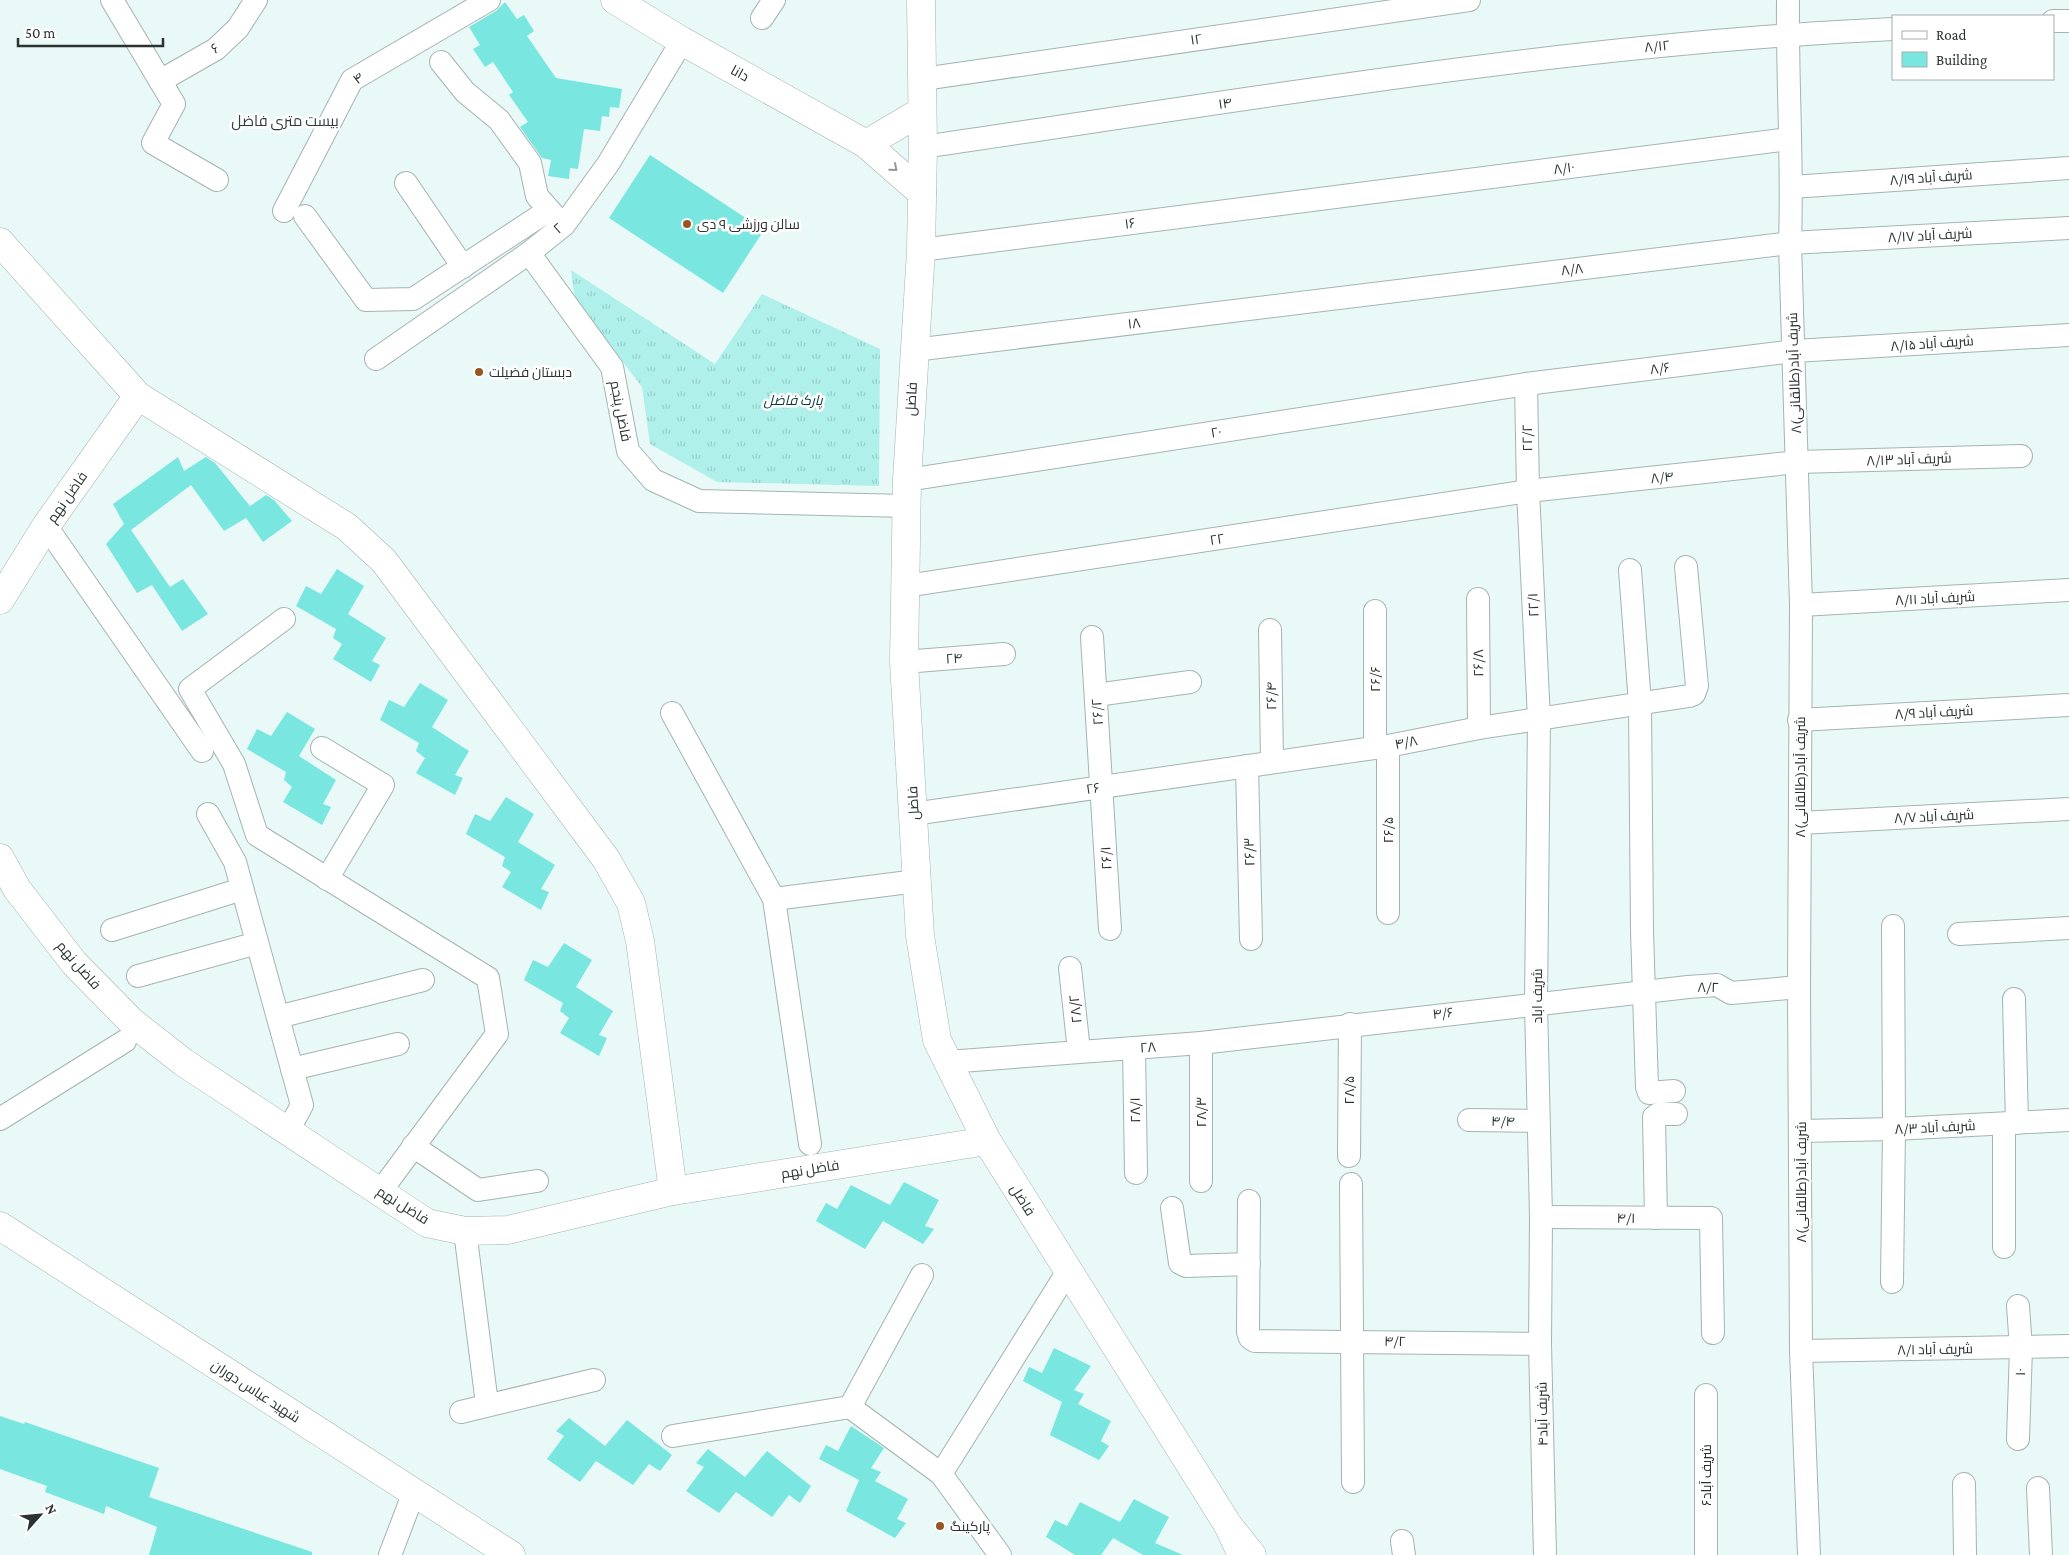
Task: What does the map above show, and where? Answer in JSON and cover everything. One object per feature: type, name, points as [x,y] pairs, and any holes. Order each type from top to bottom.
[{"type":"street","points":[[112,0],[174,104],[153,143],[217,180]]},
{"type":"street","name":"۶","points":[[160,81],[216,49],[238,28],[256,0]]},
{"type":"street","name":"۴","points":[[462,267],[414,299],[366,300],[294,214],[352,80],[490,0]]},
{"type":"street","name":"دانا","points":[[615,0],[682,41],[866,144],[922,193]]},
{"type":"street","name":"فاضل","points":[[920,0],[923,147],[921,250],[907,480],[904,662],[920,936],[938,1040],[947,1062],[987,1141],[1228,1524]]},
{"type":"street","name":"۱۲","points":[[922,79],[1469,0]]},
{"type":"street","name":"۸شریف آباد(طالقانی)","points":[[1788,0],[1789,139],[1792,187],[1790,243],[1802,605],[1799,987],[1801,1351],[1809,1555]]},
{"type":"street","points":[[2054,21],[2069,21]]},
{"type":"street","name":"۸/۱۲","points":[[1526,59],[1788,34],[1892,29]]},
{"type":"street","name":"۲","points":[[376,359],[529,253],[556,217],[608,164],[682,41]]},
{"type":"street","name":"۱۴","points":[[923,147],[1526,59]]},
{"type":"street","points":[[406,183],[462,267],[556,217],[537,196],[530,163],[499,120],[465,92],[441,62]]},
{"type":"street","points":[[866,144],[922,111]]},
{"type":"street","name":"۸/۱۰","points":[[1338,196],[1789,139]]},
{"type":"street","name":"شریف آباد ۸/۱۹","points":[[1792,187],[2069,168]]},
{"type":"street","name":"۱۶","points":[[921,250],[1338,196]]},
{"type":"street","name":"شریف آباد ۸/۱۷","points":[[1790,243],[2069,228]]},
{"type":"street","points":[[0,242],[138,396],[347,527],[384,560],[606,859],[631,903],[640,941],[673,1191]]},
{"type":"street","name":"۸/۸","points":[[1354,296],[1790,243]]},
{"type":"street","name":"فاضل پنجم","points":[[529,253],[612,367],[628,451],[654,480],[699,501],[906,506]]},
{"type":"street","name":"۱۸","points":[[914,350],[1354,296]]},
{"type":"street","name":"شریف آباد ۸/۱۵","points":[[1794,351],[2069,334]]},
{"type":"street","name":"۸/۶","points":[[1526,384],[1794,351]]},
{"type":"street","name":"۲۰","points":[[907,480],[1526,384]]},
{"type":"street","name":"۲۲/۲","points":[[1526,384],[1528,491]]},
{"type":"street","name":"فاضل نهم","points":[[0,600],[46,526],[138,396]]},
{"type":"street","name":"شریف آباد ۸/۱۳","points":[[1797,462],[2021,456]]},
{"type":"street","name":"۸/۴","points":[[1528,491],[1797,462]]},
{"type":"street","name":"۲۲","points":[[906,586],[1528,491]]},
{"type":"street","name":"۲۲/۱","points":[[1528,491],[1539,719]]},
{"type":"street","points":[[46,526],[202,751]]},
{"type":"street","name":"۴/۸","points":[[1272,761],[1381,747],[1479,728],[1694,694],[1697,686],[1686,568]]},
{"type":"street","points":[[1630,570],[1640,704],[1647,1087],[1649,1093],[1674,1091]]},
{"type":"street","name":"شریف آباد ۸/۱۱","points":[[1802,605],[2069,590]]},
{"type":"street","name":"۲۶/۸","points":[[1478,599],[1479,728]]},
{"type":"street","name":"۲۶/۶","points":[[1374,611],[1381,747]]},
{"type":"street","points":[[284,619],[190,689],[234,764],[257,836],[488,978],[497,1034],[380,1192]]},
{"type":"street","name":"۲۶/۴","points":[[1270,630],[1272,761]]},
{"type":"street","name":"۲۶/۲","points":[[1092,637],[1102,787]]},
{"type":"street","name":"۲۴","points":[[904,662],[1004,654]]},
{"type":"street","points":[[1096,695],[1190,682]]},
{"type":"street","name":"شریف آباد ۸/۹","points":[[1800,720],[2069,705]]},
{"type":"street","points":[[672,713],[774,899],[810,1144]]},
{"type":"street","name":"شریف اباد","points":[[1539,719],[1536,1003],[1540,1272]]},
{"type":"street","name":"۲۶/۵","points":[[1381,747],[1388,913]]},
{"type":"street","points":[[322,748],[383,785],[327,879]]},
{"type":"street","name":"۲۶","points":[[913,814],[1272,761]]},
{"type":"street","name":"۲۶/۳","points":[[1246,766],[1252,938]]},
{"type":"street","name":"۲۶/۱","points":[[1102,787],[1110,929]]},
{"type":"street","name":"شریف آباد ۸/۷","points":[[1800,824],[2069,809]]},
{"type":"street","points":[[208,814],[234,862],[302,1105],[288,1131]]},
{"type":"street","name":"فاضل نهم","points":[[0,858],[17,889],[74,963],[132,1022],[184,1062],[427,1223],[465,1232],[508,1230],[673,1191],[987,1141]]},
{"type":"street","points":[[774,899],[917,881]]},
{"type":"street","points":[[112,930],[242,889]]},
{"type":"street","points":[[1892,1282],[1894,1129],[1893,926]]},
{"type":"street","points":[[1960,934],[2069,928]]},
{"type":"street","points":[[138,976],[257,943]]},
{"type":"street","name":"۲۸/۲","points":[[1070,968],[1079,1051]]},
{"type":"street","points":[[278,1017],[423,980]]},
{"type":"street","name":"۸/۲","points":[[1536,1003],[1717,985],[1731,993],[1799,987]]},
{"type":"street","points":[[2004,1247],[2014,1000]]},
{"type":"street","name":"۴/۶","points":[[1350,1024],[1536,1003]]},
{"type":"street","name":"۲۸","points":[[947,1062],[1201,1042],[1350,1024]]},
{"type":"street","name":"۲۸/۵","points":[[1349,1156],[1350,1024]]},
{"type":"street","points":[[0,1119],[125,1040]]},
{"type":"street","name":"۲۸/۳","points":[[1201,1042],[1201,1181]]},
{"type":"street","points":[[292,1069],[398,1044]]},
{"type":"street","name":"۲۸/۱","points":[[1134,1048],[1136,1173]]},
{"type":"street","points":[[1656,1218],[1654,1117],[1658,1114],[1676,1114]]},
{"type":"street","name":"۴/۴","points":[[1469,1120],[1538,1121]]},
{"type":"street","name":"شریف آباد ۸/۳","points":[[1801,1131],[1894,1129],[2069,1120]]},
{"type":"street","points":[[413,1146],[478,1190],[537,1181]]},
{"type":"street","points":[[1351,1184],[1353,1482]]},
{"type":"street","points":[[1172,1208],[1180,1263],[1186,1266],[1249,1264],[1249,1201]]},
{"type":"street","name":"۴/۱","points":[[1540,1217],[1711,1218],[1713,1333]]},
{"type":"street","name":"شهید عباس دوران","points":[[0,1226],[511,1555]]},
{"type":"street","points":[[465,1232],[487,1404]]},
{"type":"street","name":"۴/۲","points":[[1249,1264],[1248,1332],[1250,1338],[1255,1341],[1540,1344]]},
{"type":"street","points":[[941,1474],[1068,1271]]},
{"type":"street","name":"۴شریف آباد","points":[[1540,1272],[1545,1555]]},
{"type":"street","points":[[850,1407],[922,1275]]},
{"type":"street","name":"۱۰","points":[[2018,1306],[2021,1348],[2018,1439]]},
{"type":"street","name":"شریف آباد ۸/۱","points":[[1801,1351],[2069,1346]]},
{"type":"street","points":[[461,1412],[487,1404],[594,1380]]},
{"type":"street","name":"شریف آباد۶","points":[[1706,1395],[1706,1555]]},
{"type":"street","points":[[674,1436],[850,1407],[941,1474],[1000,1555]]},
{"type":"street","points":[[1964,1484],[1965,1555]]},
{"type":"street","points":[[2038,1488],[2041,1555]]},
{"type":"street","points":[[390,1555],[414,1492]]},
{"type":"street","points":[[1228,1524],[1242,1555]]},
{"type":"street","points":[[1228,1524],[1252,1555]]},
{"type":"green space","name":"پارک فاضل","points":[[571,270],[715,364],[762,294],[880,349],[879,486],[717,482],[650,444],[642,387],[575,299]]},
{"type":"building","points":[[505,2],[517,19],[524,15],[534,31],[527,36],[556,78],[622,89],[619,108],[610,107],[609,117],[602,116],[600,131],[584,129],[578,169],[570,168],[569,179],[548,176],[551,160],[542,158],[520,127],[528,122],[509,95],[513,92],[493,62],[485,67],[473,49],[480,45],[469,27],[496,11]]},
{"type":"building","name":"سالن ورزشی ۹ دی","points":[[650,155],[764,230],[723,293],[609,218]]},
{"type":"building","points":[[178,457],[184,471],[206,457],[215,463],[250,506],[266,495],[274,500],[292,521],[263,542],[246,518],[224,531],[191,485],[131,530],[170,587],[183,579],[208,614],[182,631],[152,585],[137,593],[106,544],[124,524],[113,504]]},
{"type":"building","points":[[337,569],[364,586],[348,614],[386,638],[372,661],[380,665],[371,682],[333,659],[342,644],[333,638],[336,629],[296,606],[306,586],[321,594]]},
{"type":"building","points":[[420,683],[448,700],[432,727],[469,751],[455,775],[463,778],[455,795],[416,773],[425,758],[416,751],[419,743],[380,720],[389,700],[404,707]]},
{"type":"building","points":[[287,712],[315,729],[299,756],[336,780],[323,804],[331,807],[322,825],[283,802],[292,787],[284,780],[286,772],[247,749],[257,729],[271,736]]},
{"type":"building","points":[[506,797],[534,814],[518,842],[555,865],[541,889],[549,892],[541,910],[502,887],[511,872],[502,866],[505,857],[466,834],[475,814],[490,821]]},
{"type":"building","points":[[564,943],[592,960],[576,987],[613,1011],[599,1035],[607,1038],[599,1056],[560,1033],[569,1018],[560,1011],[563,1003],[524,980],[533,960],[548,967]]},
{"type":"building","points":[[904,1182],[939,1200],[925,1226],[934,1229],[923,1244],[883,1221],[865,1249],[816,1221],[826,1203],[837,1209],[851,1185],[890,1205]]},
{"type":"building","points":[[1054,1348],[1091,1366],[1074,1390],[1084,1394],[1078,1404],[1111,1421],[1101,1441],[1109,1446],[1099,1460],[1050,1435],[1062,1402],[1023,1381],[1029,1367],[1042,1373]]},
{"type":"building","points":[[0,1416],[24,1424],[25,1422],[159,1468],[149,1497],[312,1552],[312,1555],[149,1555],[157,1527],[106,1506],[104,1514],[45,1492],[47,1486],[0,1469]]},
{"type":"building","points":[[569,1418],[605,1446],[627,1420],[672,1455],[660,1471],[649,1464],[633,1485],[596,1461],[580,1482],[547,1459],[564,1436],[556,1431]]},
{"type":"building","points":[[851,1426],[884,1448],[871,1468],[881,1472],[875,1481],[908,1499],[897,1519],[906,1523],[895,1538],[846,1511],[859,1480],[819,1459],[826,1445],[838,1451]]},
{"type":"building","points":[[708,1449],[745,1477],[767,1451],[811,1486],[800,1503],[789,1495],[772,1517],[736,1492],[719,1513],[686,1491],[704,1467],[696,1463]]},
{"type":"building","points":[[1134,1499],[1169,1517],[1155,1543],[1183,1555],[1143,1555],[1113,1538],[1101,1555],[1075,1555],[1046,1537],[1055,1520],[1067,1526],[1080,1502],[1120,1522]]},
{"type":"place","name":"سالن ورزشی ۹ دی","points":[[687,224]]},
{"type":"place","name":"دبستان فضیلت","points":[[479,372]]},
{"type":"place","name":"پارکینگ","points":[[940,1526]]},
{"type":"district","name":"بیست متری فاضل","points":[[285,121]]}]
